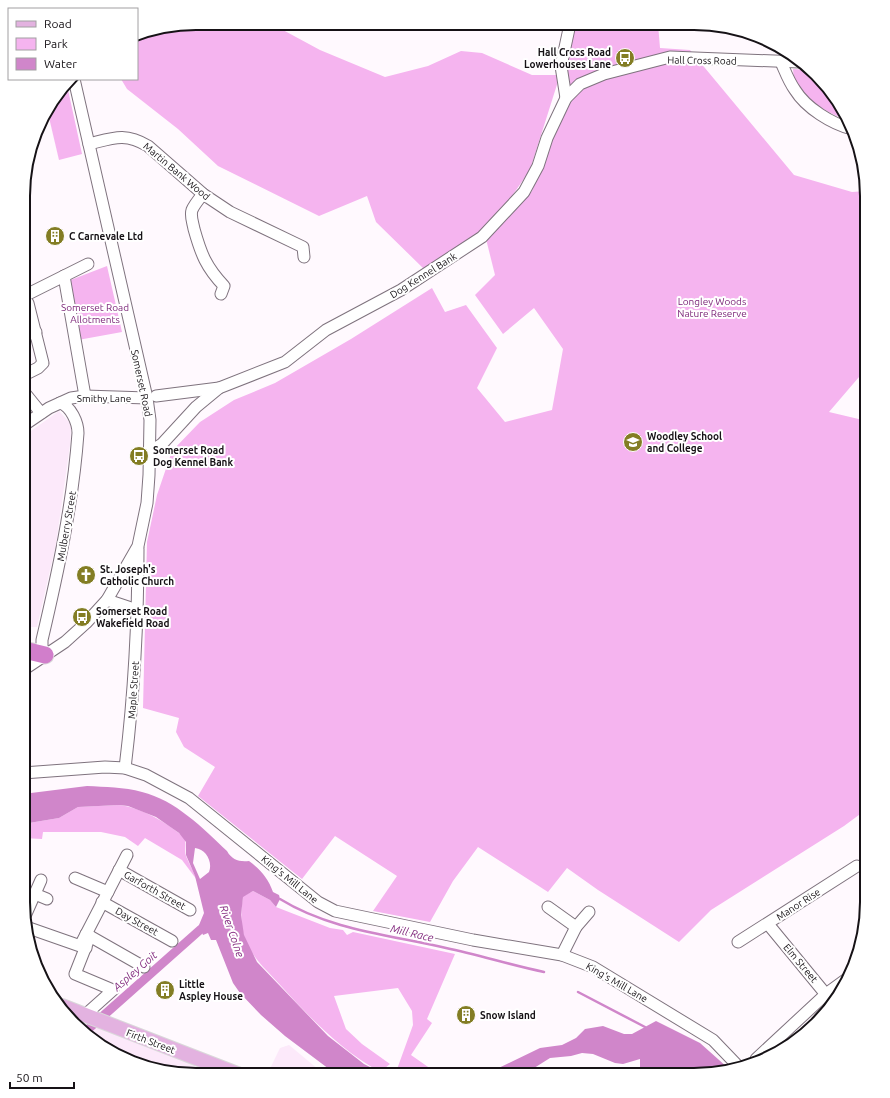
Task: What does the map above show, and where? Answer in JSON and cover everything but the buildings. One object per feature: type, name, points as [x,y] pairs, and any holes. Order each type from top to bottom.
[{"type":"highway","points":[[30,652],[44,655]]},
{"type":"main road","name":"Firth Street","points":[[69,1009],[222,1068]]},
{"type":"street","points":[[566,98],[561,66],[569,30]]},
{"type":"street","name":"Hall Cross Road","points":[[566,98],[580,84],[604,74],[670,57],[792,62]]},
{"type":"street","points":[[781,62],[795,90],[803,101],[826,117],[844,125]]},
{"type":"street","name":"Somerset Road","points":[[30,666],[65,642],[86,623],[107,600],[138,546],[147,504],[151,397],[75,83]]},
{"type":"street","name":"Dog Kennel Bank","points":[[151,397],[219,388],[285,362],[326,330],[402,290],[482,237],[524,192],[538,166],[547,138],[566,98]]},
{"type":"street","name":"Martin Bank Wood","points":[[89,144],[128,136],[138,140],[148,146],[203,194],[230,212],[306,249]]},
{"type":"street","points":[[203,194],[192,211],[192,219],[205,263],[226,289]]},
{"type":"street","points":[[30,297],[64,276],[88,264]]},
{"type":"street","points":[[64,276],[85,396]]},
{"type":"street","points":[[30,312],[43,363],[38,368],[30,372]]},
{"type":"street","points":[[30,334],[36,332]]},
{"type":"street","name":"Dog Kennel Bank","points":[[150,451],[162,444],[196,407],[219,388]]},
{"type":"street","name":"Smithy Lane","points":[[30,421],[55,404],[71,398],[85,396],[151,397]]},
{"type":"street","points":[[30,399],[41,413]]},
{"type":"street","name":"Mulberry Street","points":[[44,655],[42,640],[53,593],[73,487],[78,433],[78,427],[70,411],[60,403]]},
{"type":"street","name":"Maple Street","points":[[125,768],[132,713],[138,613],[138,546]]},
{"type":"street","points":[[107,600],[131,608],[138,613]]},
{"type":"street","name":"Somerset Road","points":[[30,657],[44,655]]},
{"type":"street","name":"King's Mill Lane","points":[[30,772],[105,767],[125,768],[146,775],[189,798],[327,908],[335,911],[473,940],[562,955],[593,967],[713,1040],[735,1063]]},
{"type":"street","points":[[93,1018],[117,990],[75,974],[83,947],[102,902],[127,855]]},
{"type":"street","name":"Manor Rise","points":[[738,942],[856,866]]},
{"type":"street","name":"Garforth Street","points":[[119,870],[190,910]]},
{"type":"street","points":[[75,878],[108,892]]},
{"type":"street","points":[[30,905],[41,880]]},
{"type":"street","points":[[35,894],[47,899]]},
{"type":"street","name":"Day Street","points":[[102,902],[172,941]]},
{"type":"street","points":[[548,907],[576,927]]},
{"type":"street","points":[[562,955],[576,927],[589,912]]},
{"type":"street","name":"Elm Street","points":[[768,924],[830,998]]},
{"type":"street","points":[[32,929],[83,947]]},
{"type":"street","points":[[88,935],[144,967]]},
{"type":"street","points":[[764,1052],[829,999]]},
{"type":"shaded area","points":[[59,411],[69,422],[71,428],[56,544],[37,627],[30,627],[30,432]]},
{"type":"shaded area","points":[[83,1020],[240,1068],[185,1068],[153,1062],[132,1055],[113,1046],[95,1034],[82,1022]]},
{"type":"shaded area","points":[[289,1045],[317,1068],[270,1068],[280,1048]]},
{"type":"green space","points":[[185,30],[283,30],[320,50],[385,77],[428,66],[461,51],[482,53],[532,75],[560,75],[530,170],[512,196],[486,227],[425,270],[376,222],[367,196],[319,216],[218,166],[178,129],[127,89],[122,80],[138,80],[138,41],[164,33]]},
{"type":"green space","name":"Longley Woods Nature Reserve","points":[[572,30],[658,30],[660,48],[690,50],[794,175],[852,192],[860,191],[860,377],[829,412],[860,419],[860,814],[844,826],[711,910],[679,942],[598,890],[567,868],[548,892],[478,847],[453,881],[430,922],[373,911],[397,876],[335,836],[302,879],[198,796],[215,767],[184,747],[176,732],[179,718],[143,708],[147,542],[157,495],[172,451],[200,422],[234,400],[275,383],[351,339],[432,288],[445,312],[466,305],[497,348],[477,388],[505,422],[552,410],[563,349],[534,308],[503,334],[475,295],[495,275],[486,239],[532,191],[565,108],[563,67]]},
{"type":"green space","points":[[793,69],[801,70],[826,95],[840,117],[821,108],[813,102],[799,87]]},
{"type":"green space","points":[[68,90],[82,154],[59,160],[49,119]]},
{"type":"green space","name":"Somerset Road Allotments","points":[[107,266],[122,332],[78,340],[68,281]]},
{"type":"green space","points":[[119,805],[137,809],[153,816],[184,837],[186,856],[197,880],[182,860],[145,838],[138,846],[125,837],[101,832],[43,832],[42,839],[30,838],[30,823],[59,818],[78,807]]},
{"type":"green space","points":[[253,891],[270,900],[276,907],[330,928],[343,930],[347,935],[353,932],[455,954],[427,1019],[432,1023],[411,1055],[430,1068],[397,1068],[413,1025],[412,1011],[398,988],[334,996],[346,1029],[362,1044],[390,1064],[385,1068],[374,1068],[352,1054],[327,1033],[304,1011],[255,958],[244,936],[242,926],[241,916],[243,896]]},
{"type":"water","name":"River Colne","points":[[87,786],[135,790],[166,801],[188,816],[234,858],[239,861],[249,861],[264,875],[273,892],[279,895],[280,899],[276,907],[270,900],[253,891],[243,897],[241,915],[244,935],[257,962],[328,1036],[364,1064],[372,1068],[328,1068],[285,1036],[261,1015],[240,993],[233,983],[216,940],[211,940],[208,933],[203,935],[199,925],[204,913],[195,876],[186,855],[186,842],[179,833],[156,817],[128,806],[78,807],[59,818],[30,823],[30,793]],"holes":[[[195,848],[202,851],[208,857],[210,868],[209,872],[200,879],[193,863]]]},
{"type":"water","points":[[656,1021],[700,1043],[725,1065],[705,1068],[639,1068],[640,1059],[623,1064],[615,1063],[593,1054],[582,1053],[571,1056],[550,1058],[534,1068],[499,1068],[540,1048],[562,1045],[576,1038],[585,1029],[603,1026],[624,1034],[632,1034]]},
{"type":"waterway","name":"Mill Race","points":[[280,899],[319,918],[340,925],[425,943],[544,972]]},
{"type":"waterway","name":"Aspley Goit","points":[[89,1029],[201,929]]},
{"type":"waterway","name":"Mill Race","points":[[578,992],[645,1027]]},
{"type":"place","name":"Hall Cross Road Lowerhouses Lane","points":[[625,58]]},
{"type":"place","name":"C Carnevale Ltd","points":[[55,236]]},
{"type":"place","name":"Woodley School and College","points":[[633,442]]},
{"type":"place","name":"Somerset Road Dog Kennel Bank","points":[[139,456]]},
{"type":"place","name":"St. Joseph's Catholic Church","points":[[86,575]]},
{"type":"place","name":"Somerset Road Wakefield Road","points":[[82,617]]},
{"type":"place","name":"Little Aspley House","points":[[165,990]]},
{"type":"place","name":"Snow Island","points":[[466,1015]]}]
